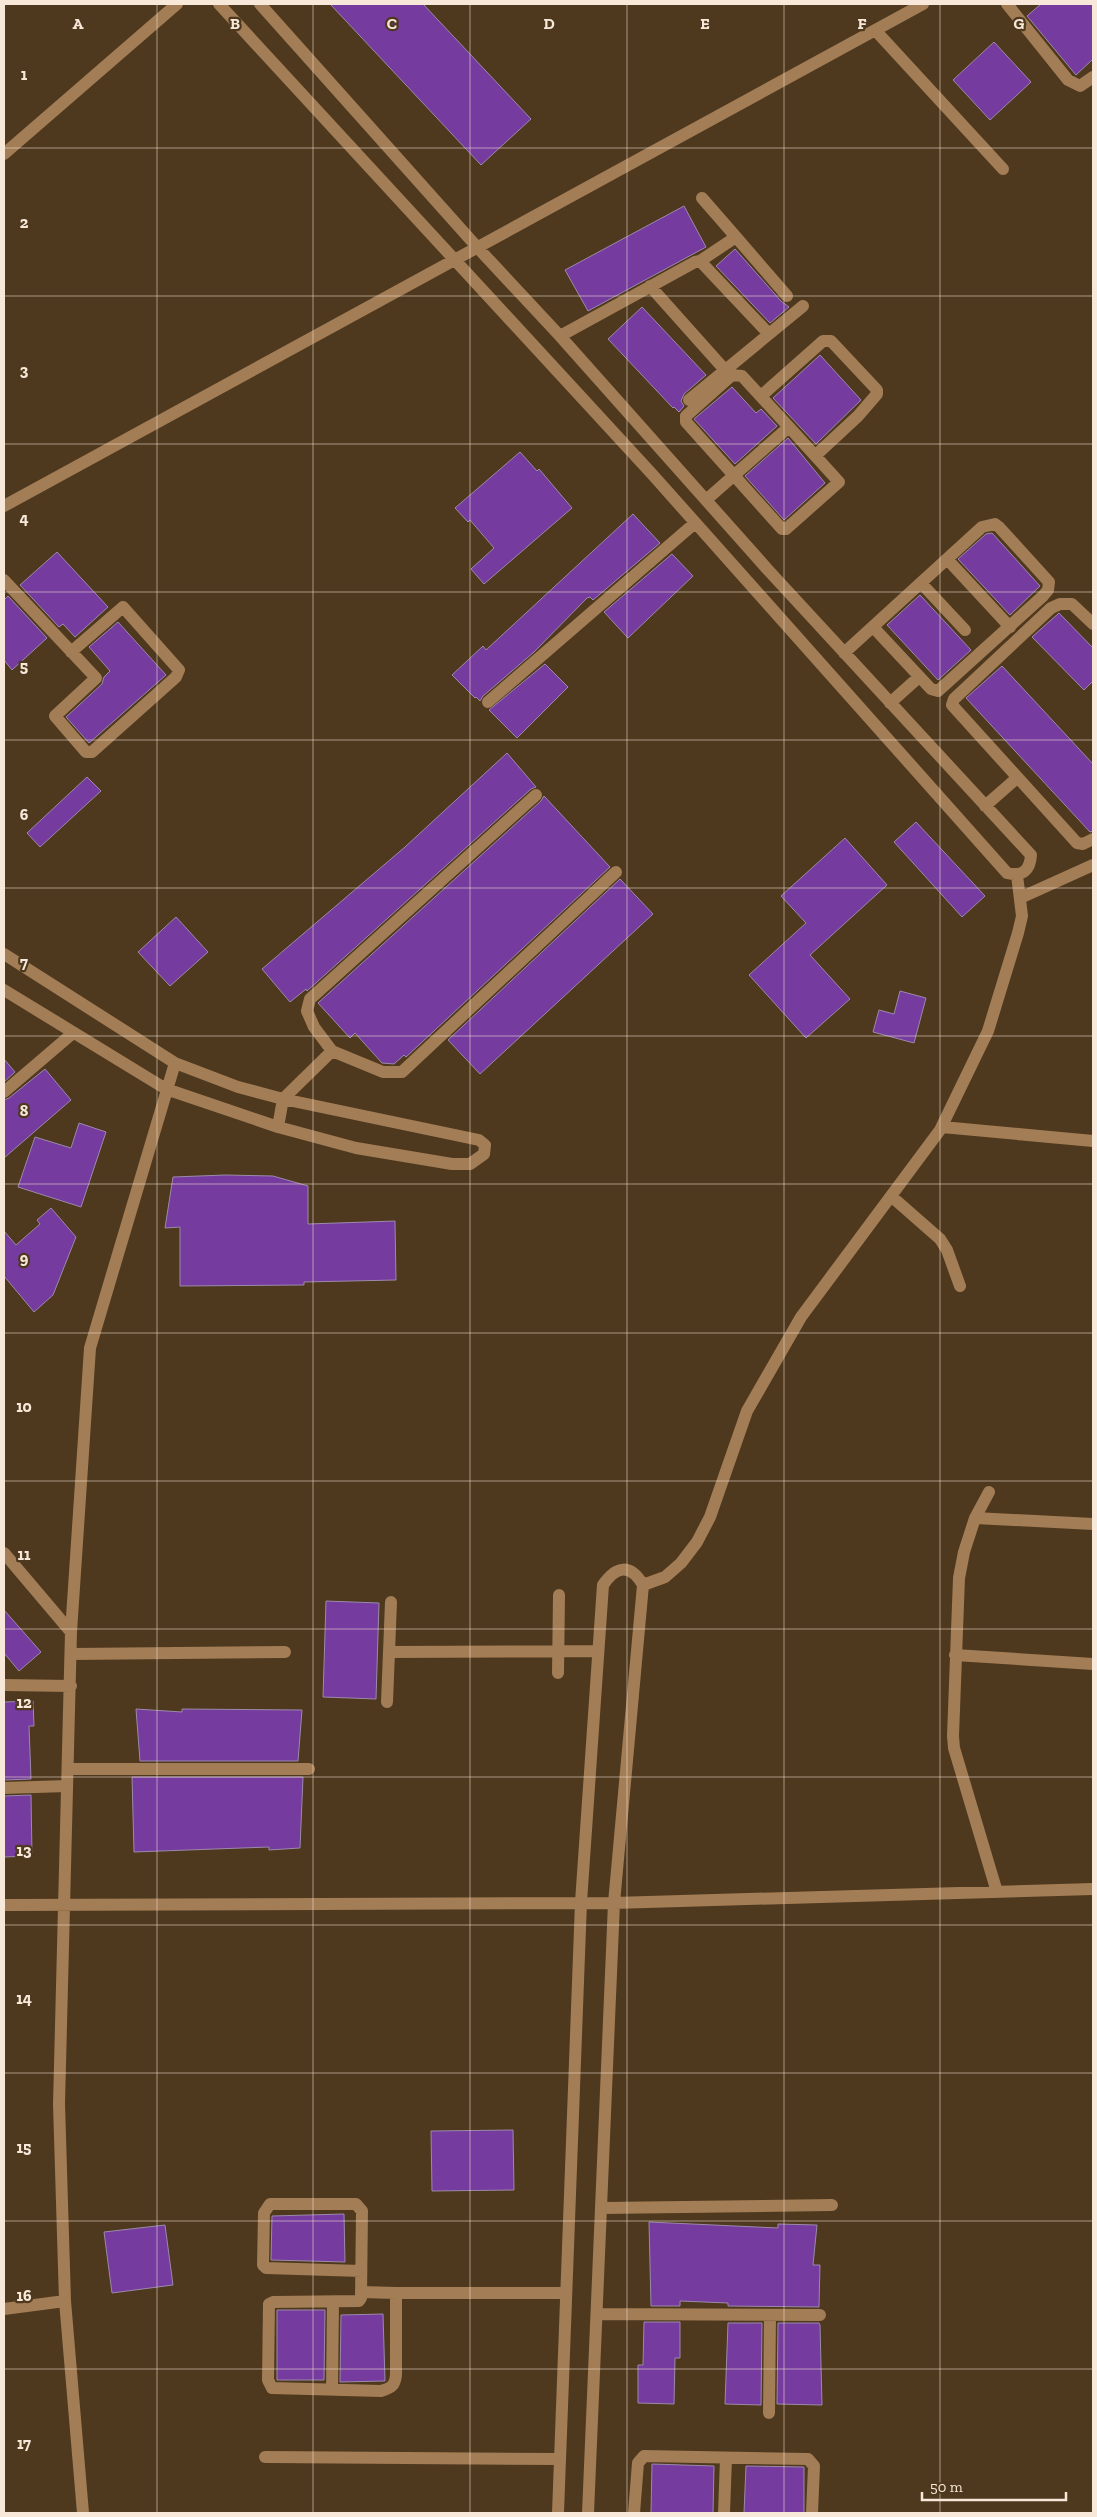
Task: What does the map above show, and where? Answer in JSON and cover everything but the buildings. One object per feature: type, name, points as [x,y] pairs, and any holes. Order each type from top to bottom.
[{"type":"street","points":[[4,154],[177,4]]},
{"type":"street","points":[[219,4],[695,523],[1007,874],[1017,875],[1028,869],[1030,855],[844,653],[260,4]]},
{"type":"street","points":[[4,506],[923,4]]},
{"type":"street","points":[[1007,4],[1068,80],[1080,86],[1093,77]]},
{"type":"street","points":[[875,30],[1003,168]]},
{"type":"street","points":[[702,198],[787,296]]},
{"type":"street","points":[[560,336],[650,286],[700,261],[736,238]]},
{"type":"street","points":[[700,261],[769,334]]},
{"type":"street","points":[[650,286],[725,370]]},
{"type":"street","points":[[689,400],[803,306]]},
{"type":"street","points":[[761,396],[823,341],[831,341],[877,390],[878,394],[858,416],[816,455]]},
{"type":"street","points":[[732,375],[742,376],[761,396],[838,479],[838,484],[786,529],[782,529],[733,476],[688,424],[686,416],[732,375]]},
{"type":"street","points":[[706,500],[789,427]]},
{"type":"street","points":[[488,702],[695,523]]},
{"type":"street","points":[[844,653],[982,527],[995,524],[999,527],[1049,582],[1050,586],[1044,596],[938,691],[931,689],[873,627]]},
{"type":"street","points":[[946,559],[1010,627]]},
{"type":"street","points":[[4,580],[71,652],[96,678],[55,718],[86,752],[92,752],[176,677],[179,670],[123,607],[71,652]]},
{"type":"street","points":[[921,583],[965,630]]},
{"type":"street","points":[[1093,624],[1072,604],[1060,604],[1051,608],[954,700],[954,708],[1077,843],[1083,844],[1093,839]]},
{"type":"street","points":[[890,703],[919,677]]},
{"type":"street","points":[[985,806],[1017,778]]},
{"type":"street","points":[[536,795],[310,998],[306,1011],[314,1028],[332,1051],[383,1072],[402,1072],[616,872]]},
{"type":"street","points":[[1020,898],[1093,865]]},
{"type":"street","points":[[643,1585],[665,1577],[681,1563],[697,1542],[710,1517],[747,1411],[800,1317],[942,1126],[988,1031],[1018,933],[1022,916],[1017,875]]},
{"type":"street","points":[[4,954],[175,1063],[238,1087],[283,1099],[479,1140],[486,1148],[484,1154],[470,1164],[452,1164],[356,1148],[278,1127],[166,1089],[4,990]]},
{"type":"street","points":[[4,1092],[73,1033]]},
{"type":"street","points":[[278,1127],[283,1099],[332,1051]]},
{"type":"street","points":[[83,2513],[65,2301],[59,2104],[71,1632],[90,1348],[175,1063]]},
{"type":"street","points":[[942,1126],[1093,1141]]},
{"type":"street","points":[[891,1196],[940,1239],[947,1250],[960,1286]]},
{"type":"street","points":[[988,1492],[975,1518],[964,1552],[959,1578],[955,1655],[954,1748],[997,1892]]},
{"type":"street","points":[[975,1518],[1093,1524]]},
{"type":"street","points":[[4,1553],[71,1632]]},
{"type":"street","points":[[558,2513],[581,1902],[598,1651],[603,1585],[615,1571],[622,1570],[637,1575],[643,1585],[614,1903],[598,2314],[588,2513]]},
{"type":"street","points":[[558,1673],[559,1596]]},
{"type":"street","points":[[387,1702],[390,1602]]},
{"type":"street","points":[[389,1652],[598,1651]]},
{"type":"street","points":[[71,1654],[285,1652]]},
{"type":"street","points":[[955,1655],[1093,1664]]},
{"type":"street","points":[[4,1685],[71,1686]]},
{"type":"street","points":[[68,1768],[310,1769]]},
{"type":"street","points":[[4,1788],[67,1786]]},
{"type":"street","points":[[4,1906],[63,1904],[614,1903],[1093,1889]]},
{"type":"street","points":[[361,2270],[266,2268],[263,2266],[264,2213],[267,2206],[270,2204],[356,2204],[360,2207],[361,2270],[361,2298],[356,2302],[273,2302],[269,2304],[268,2380],[272,2388],[381,2391],[395,2384],[396,2293]]},
{"type":"street","points":[[602,2208],[832,2205]]},
{"type":"street","points":[[361,2292],[566,2293]]},
{"type":"street","points":[[4,2309],[65,2301]]},
{"type":"street","points":[[332,2390],[333,2302]]},
{"type":"street","points":[[598,2314],[820,2315]]},
{"type":"street","points":[[769,2414],[770,2315]]},
{"type":"street","points":[[634,2513],[637,2469],[640,2458],[644,2456],[803,2459],[812,2461],[814,2466],[812,2513]]},
{"type":"street","points":[[265,2457],[560,2458]]},
{"type":"street","points":[[724,2513],[726,2458]]}]
